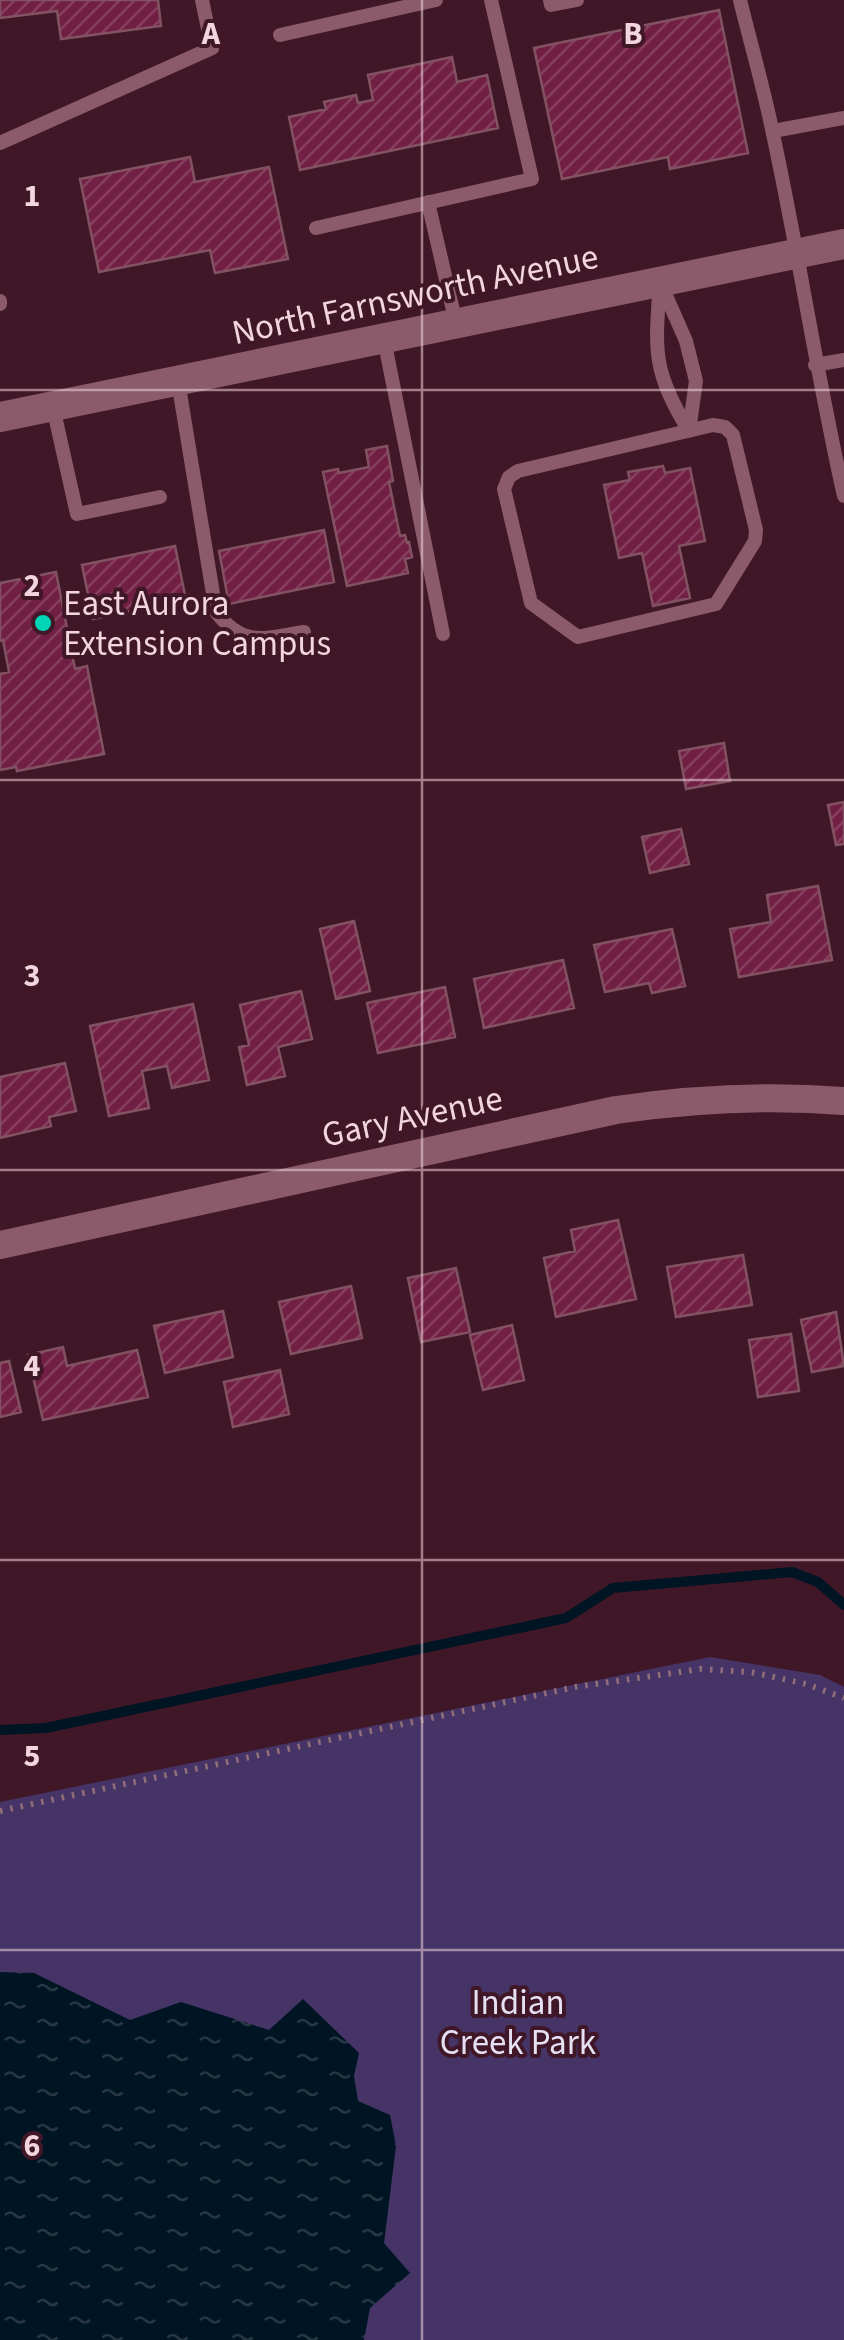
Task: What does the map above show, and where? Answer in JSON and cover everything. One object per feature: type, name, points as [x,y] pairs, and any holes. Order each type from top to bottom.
[{"type":"main road","name":"North Farnsworth Avenue","points":[[0,418],[844,244]]},
{"type":"street","name":"Gary Avenue","points":[[0,1245],[616,1110],[683,1100],[844,1100]]},
{"type":"lane","points":[[0,143],[212,48],[202,0]]},
{"type":"lane","points":[[280,36],[436,0]]},
{"type":"lane","points":[[316,228],[532,179],[491,0]]},
{"type":"lane","points":[[550,0],[551,5],[577,0]]},
{"type":"lane","points":[[740,0],[773,132],[810,318],[815,365],[841,468],[844,496]]},
{"type":"lane","points":[[773,132],[844,118]]},
{"type":"lane","points":[[428,202],[456,323]]},
{"type":"lane","points":[[660,282],[656,347],[665,391],[689,431]]},
{"type":"lane","points":[[660,282],[686,341],[696,382],[689,431]]},
{"type":"lane","points":[[384,338],[443,634]]},
{"type":"lane","points":[[815,365],[844,360]]},
{"type":"lane","points":[[178,381],[216,612],[228,628],[252,640],[304,632]]},
{"type":"lane","points":[[53,406],[77,514],[160,497]]},
{"type":"lane","points":[[713,425],[733,434],[756,541],[716,604],[578,637],[531,603],[504,489],[509,477],[518,471],[689,431],[713,425]]},
{"type":"path","points":[[0,1810],[575,1687],[701,1669],[751,1672],[806,1684],[844,1698]]},
{"type":"green space","name":"Indian Creek Park","points":[[710,1657],[820,1675],[844,1687],[844,2340],[0,2340],[0,1802]]},
{"type":"water","points":[[0,1972],[34,1973],[130,2020],[181,2002],[269,2030],[303,1999],[359,2053],[354,2076],[358,2101],[390,2115],[396,2146],[384,2243],[410,2273],[370,2308],[364,2340],[0,2340]]},
{"type":"building","points":[[0,0],[158,0],[161,26],[61,39],[57,11],[0,18]]},
{"type":"building","points":[[719,10],[748,153],[670,169],[668,157],[562,179],[534,48]]},
{"type":"building","points":[[452,57],[457,82],[487,75],[498,128],[300,170],[289,117],[326,109],[324,102],[356,95],[358,103],[373,100],[368,75]]},
{"type":"building","points":[[190,157],[195,182],[269,167],[288,259],[215,273],[210,250],[99,272],[80,179]]},
{"type":"building","points":[[387,446],[393,481],[389,482],[400,536],[405,535],[409,542],[412,557],[405,559],[408,573],[347,586],[323,472],[369,467],[366,450]]},
{"type":"building","points":[[663,466],[665,473],[690,468],[705,541],[679,546],[690,598],[653,606],[642,553],[619,558],[604,485],[630,480],[628,472]]},
{"type":"building","points":[[324,530],[334,582],[229,604],[219,551]]},
{"type":"building","points":[[175,546],[186,600],[93,619],[82,565]]},
{"type":"building","points":[[56,572],[75,669],[87,666],[104,754],[17,771],[16,767],[0,770],[0,674],[9,672],[3,640],[0,641],[0,583]]},
{"type":"building","points":[[724,743],[730,781],[686,789],[679,751]]},
{"type":"building","points":[[844,802],[844,844],[836,845],[828,805]]},
{"type":"building","points":[[681,829],[689,864],[650,873],[642,837]]},
{"type":"building","points":[[818,886],[832,960],[739,977],[730,929],[771,922],[767,895]]},
{"type":"building","points":[[354,921],[370,991],[336,999],[320,929]]},
{"type":"building","points":[[672,929],[685,986],[652,993],[649,983],[605,992],[594,945]]},
{"type":"building","points":[[563,960],[574,1008],[484,1028],[474,979]]},
{"type":"building","points":[[445,987],[455,1037],[378,1053],[367,1003]]},
{"type":"building","points":[[301,991],[312,1039],[278,1047],[285,1076],[247,1085],[239,1047],[249,1045],[240,1005]]},
{"type":"building","points":[[193,1004],[209,1080],[172,1088],[167,1066],[142,1071],[149,1108],[109,1116],[90,1026]]},
{"type":"building","points":[[65,1063],[76,1111],[49,1117],[51,1126],[0,1138],[0,1077]]},
{"type":"building","points":[[618,1220],[636,1299],[556,1317],[544,1258],[575,1251],[571,1230]]},
{"type":"building","points":[[743,1255],[752,1305],[676,1317],[667,1267]]},
{"type":"building","points":[[456,1268],[470,1332],[421,1342],[408,1278]]},
{"type":"building","points":[[351,1286],[362,1338],[291,1354],[279,1302]]},
{"type":"building","points":[[223,1311],[233,1357],[165,1373],[154,1326]]},
{"type":"building","points":[[836,1312],[844,1366],[812,1372],[801,1320]]},
{"type":"building","points":[[512,1325],[524,1380],[483,1390],[470,1335]]},
{"type":"building","points":[[791,1334],[799,1391],[758,1397],[749,1340]]},
{"type":"building","points":[[63,1347],[67,1366],[137,1350],[148,1397],[43,1420],[28,1355]]},
{"type":"building","points":[[9,1361],[21,1412],[0,1417],[0,1363]]},
{"type":"building","points":[[280,1370],[289,1414],[233,1427],[224,1382]]},
{"type":"waterway","points":[[0,1730],[46,1728],[566,1618],[613,1588],[792,1572],[818,1582],[844,1605]]},
{"type":"place","name":"East Aurora Extension Campus","points":[[43,623]]}]
